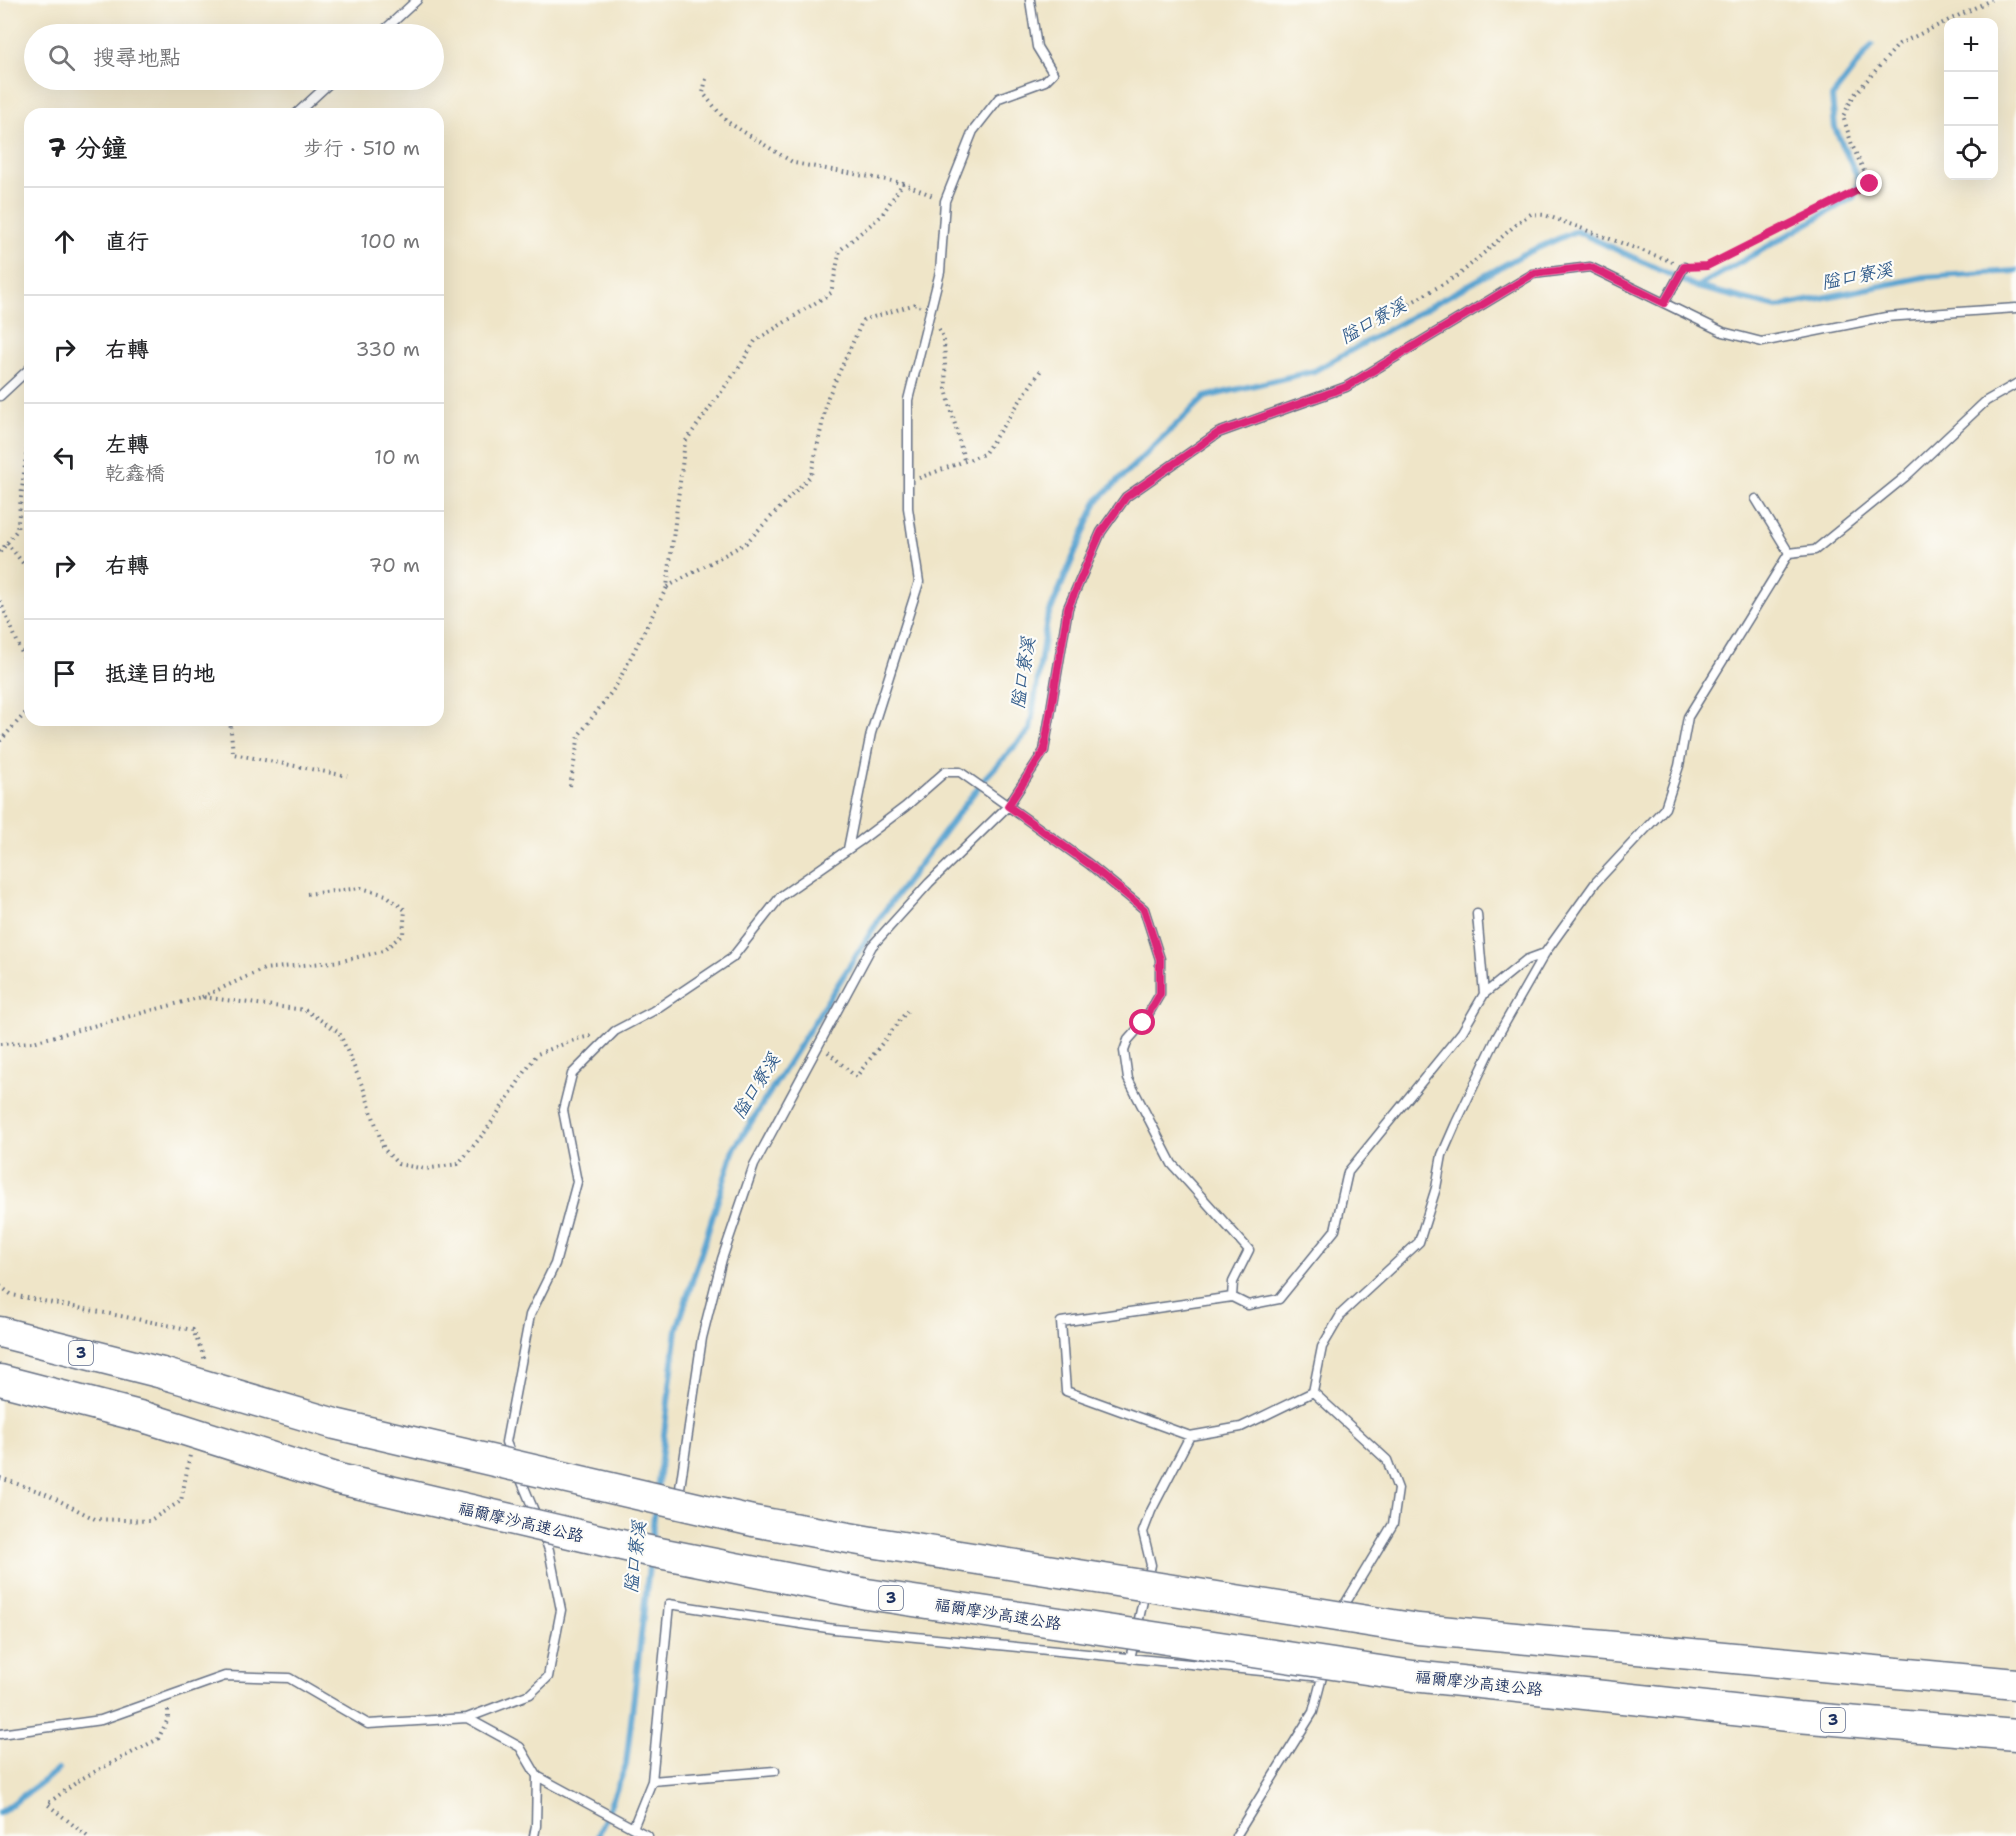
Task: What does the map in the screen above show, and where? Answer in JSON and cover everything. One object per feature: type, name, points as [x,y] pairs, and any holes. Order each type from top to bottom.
[{"type":"highway","name":"3","points":[[0,1332],[162,1373],[335,1424],[753,1521],[877,1543],[1418,1629],[2016,1684]]},
{"type":"highway","name":"福爾摩沙高速公路","points":[[0,1380],[147,1418],[339,1479],[634,1548],[867,1594],[1413,1676],[1798,1717],[2016,1735]]},
{"type":"lane","points":[[391,24],[417,0]]},
{"type":"lane","points":[[848,849],[871,733],[919,582],[908,508],[908,400],[940,272],[945,201],[973,131],[999,98],[1045,81],[1053,73],[1038,48],[1030,0]]},
{"type":"lane","points":[[303,108],[322,90]]},
{"type":"lane","points":[[680,1488],[702,1338],[722,1259],[753,1165],[872,946],[929,883],[1008,806],[1044,751],[1068,608],[1101,532],[1126,497],[1218,433],[1346,387],[1533,274],[1590,267],[1724,332],[1762,342],[1886,317],[2016,308]]},
{"type":"lane","points":[[1664,303],[1684,267]]},
{"type":"lane","points":[[0,396],[24,374]]},
{"type":"lane","points":[[1313,1392],[1322,1347],[1342,1313],[1419,1242],[1436,1188],[1442,1155],[1497,1037],[1545,953],[1596,882],[1665,808],[1679,766],[1688,717],[1789,554],[1815,550],[1905,477],[1986,401],[2016,384]]},
{"type":"lane","points":[[1756,499],[1789,554]]},
{"type":"lane","points":[[0,1734],[101,1720],[225,1676],[289,1678],[369,1724],[467,1718],[530,1694],[548,1677],[561,1610],[549,1550],[506,1442],[530,1315],[555,1264],[577,1182],[563,1110],[572,1074],[615,1031],[653,1011],[732,958],[781,896],[905,807],[945,772],[960,772],[1089,864],[1144,909],[1160,959],[1160,994],[1143,1023],[1128,1040],[1124,1052],[1128,1079],[1172,1164],[1249,1250],[1233,1282],[1232,1297]]},
{"type":"lane","points":[[1477,914],[1484,994]]},
{"type":"lane","points":[[1313,1392],[1241,1426],[1190,1436],[1066,1391],[1061,1322],[1232,1297],[1248,1305],[1279,1299],[1335,1230],[1348,1172],[1462,1032],[1484,994],[1526,960],[1545,953]]},
{"type":"lane","points":[[1313,1392],[1387,1460],[1398,1489],[1393,1524],[1345,1604]]},
{"type":"lane","points":[[1130,1659],[1151,1565],[1143,1532],[1151,1511],[1190,1436]]},
{"type":"lane","points":[[633,1828],[652,1781],[669,1605],[834,1629],[1322,1677],[1313,1712],[1236,1836]]},
{"type":"lane","points":[[467,1718],[520,1747],[537,1776],[648,1836]]},
{"type":"lane","points":[[652,1781],[775,1771]]},
{"type":"lane","points":[[534,1836],[537,1776]]},
{"type":"path","points":[[1363,332],[1460,274],[1520,220],[1531,214],[1545,215],[1684,267],[1707,266],[1870,184],[1852,145],[1843,116],[1854,95],[1899,44],[1990,0]]},
{"type":"path","points":[[706,79],[703,93],[726,121],[794,163],[903,183],[945,201]]},
{"type":"path","points":[[570,786],[579,735],[616,686],[667,587],[685,442],[740,366],[755,341],[831,292],[840,249],[881,216],[903,183]]},
{"type":"path","points":[[667,587],[746,543],[811,474],[828,397],[863,320],[916,304],[931,311],[944,339],[946,389],[964,460]]},
{"type":"path","points":[[908,482],[984,454],[1041,370]]},
{"type":"path","points":[[0,552],[17,530],[24,473]]},
{"type":"path","points":[[7,543],[24,564]]},
{"type":"path","points":[[0,601],[24,658]]},
{"type":"path","points":[[0,741],[24,715]]},
{"type":"path","points":[[231,726],[234,754],[347,776]]},
{"type":"path","points":[[0,1044],[33,1041],[202,997],[264,969],[342,961],[383,951],[403,934],[405,910],[386,895],[361,888],[307,894]]},
{"type":"path","points":[[202,997],[305,1010],[339,1032],[364,1090],[384,1149],[398,1164],[425,1169],[458,1164],[485,1132],[537,1054],[577,1039],[615,1031]]},
{"type":"path","points":[[818,1044],[856,1077],[907,1011]]},
{"type":"path","points":[[87,1836],[47,1804],[81,1779],[158,1739],[168,1719],[169,1696]]},
{"type":"waterway","points":[[1697,287],[1854,197],[1859,181],[1835,128],[1832,97],[1872,45]]},
{"type":"waterway","name":"隘口寮溪","points":[[657,1491],[677,1329],[734,1149],[883,913],[985,778],[1030,730],[1047,619],[1097,501],[1205,397],[1314,371],[1522,255],[1576,231],[1697,287],[1777,307],[1924,277],[2016,271]]},
{"type":"waterway","name":"隘口寮溪","points":[[651,1542],[655,1508]]},
{"type":"waterway","name":"隘口寮溪","points":[[598,1836],[626,1765],[650,1558]]},
{"type":"waterway","points":[[0,1813],[58,1770]]},
{"type":"route","points":[[1143,1023],[1160,994],[1160,959],[1144,909],[1089,864],[1008,806],[1044,751],[1068,608],[1101,532],[1126,497],[1218,433],[1346,387],[1533,274],[1590,267],[1664,303],[1684,267],[1707,266],[1870,184]]}]
